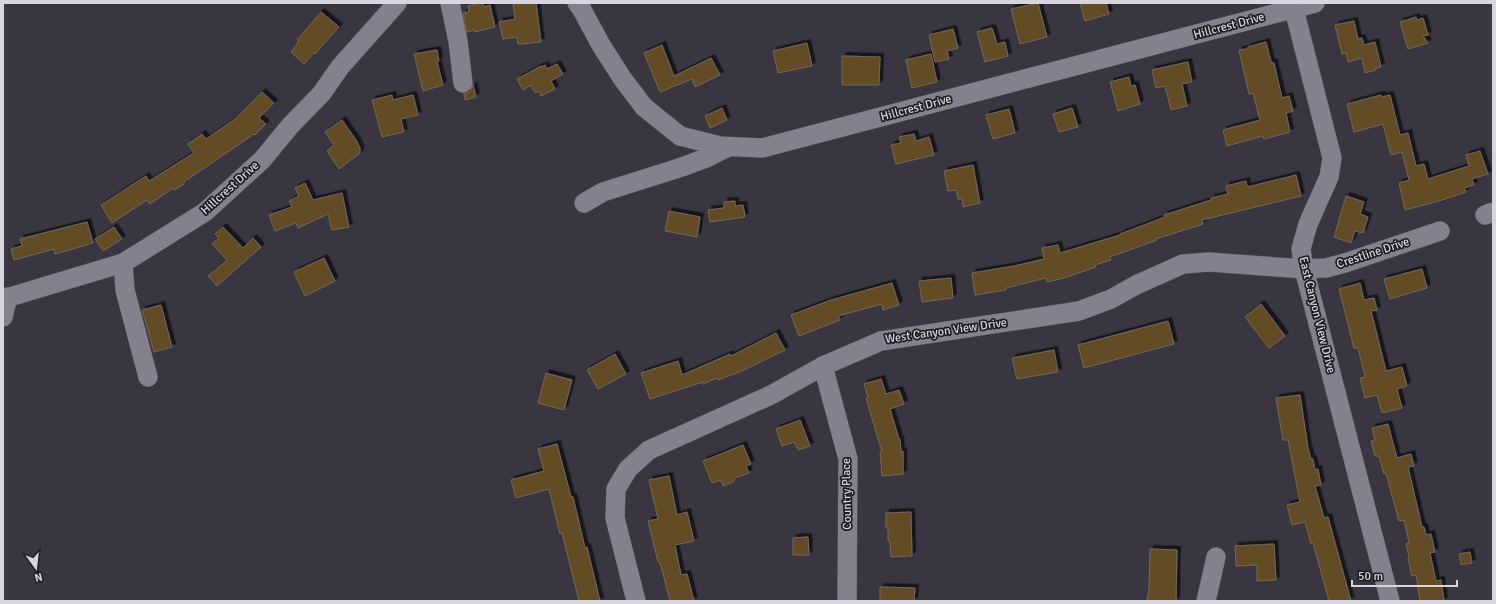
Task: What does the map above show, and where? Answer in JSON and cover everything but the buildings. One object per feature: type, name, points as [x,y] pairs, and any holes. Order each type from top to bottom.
[{"type":"street","name":"Hillcrest Drive","points":[[3,317],[6,298],[123,263],[205,212],[262,160],[290,126],[322,93],[340,67],[397,3]]},
{"type":"street","points":[[450,3],[458,41],[463,83]]},
{"type":"street","name":"Hillcrest Drive","points":[[577,3],[614,65],[644,107],[680,136],[720,146],[762,148],[1315,3]]},
{"type":"street","name":"East Canyon View Drive","points":[[1294,9],[1332,158],[1329,177],[1306,231],[1301,250],[1304,269],[1390,601]]},
{"type":"street","points":[[584,203],[603,192],[682,167],[706,158],[728,147]]},
{"type":"street","name":"Crestline Drive","points":[[1304,269],[1326,268],[1345,263],[1440,230]]},
{"type":"street","name":"West Canyon View Drive","points":[[636,601],[615,518],[616,490],[628,469],[649,450],[771,395],[822,366],[881,341],[1079,310],[1111,299],[1136,285],[1183,264],[1209,262],[1304,269]]},
{"type":"street","points":[[123,263],[125,290],[148,377]]},
{"type":"street","name":"Country Place","points":[[822,366],[848,459],[847,601]]},
{"type":"street","points":[[1206,601],[1216,558]]}]
